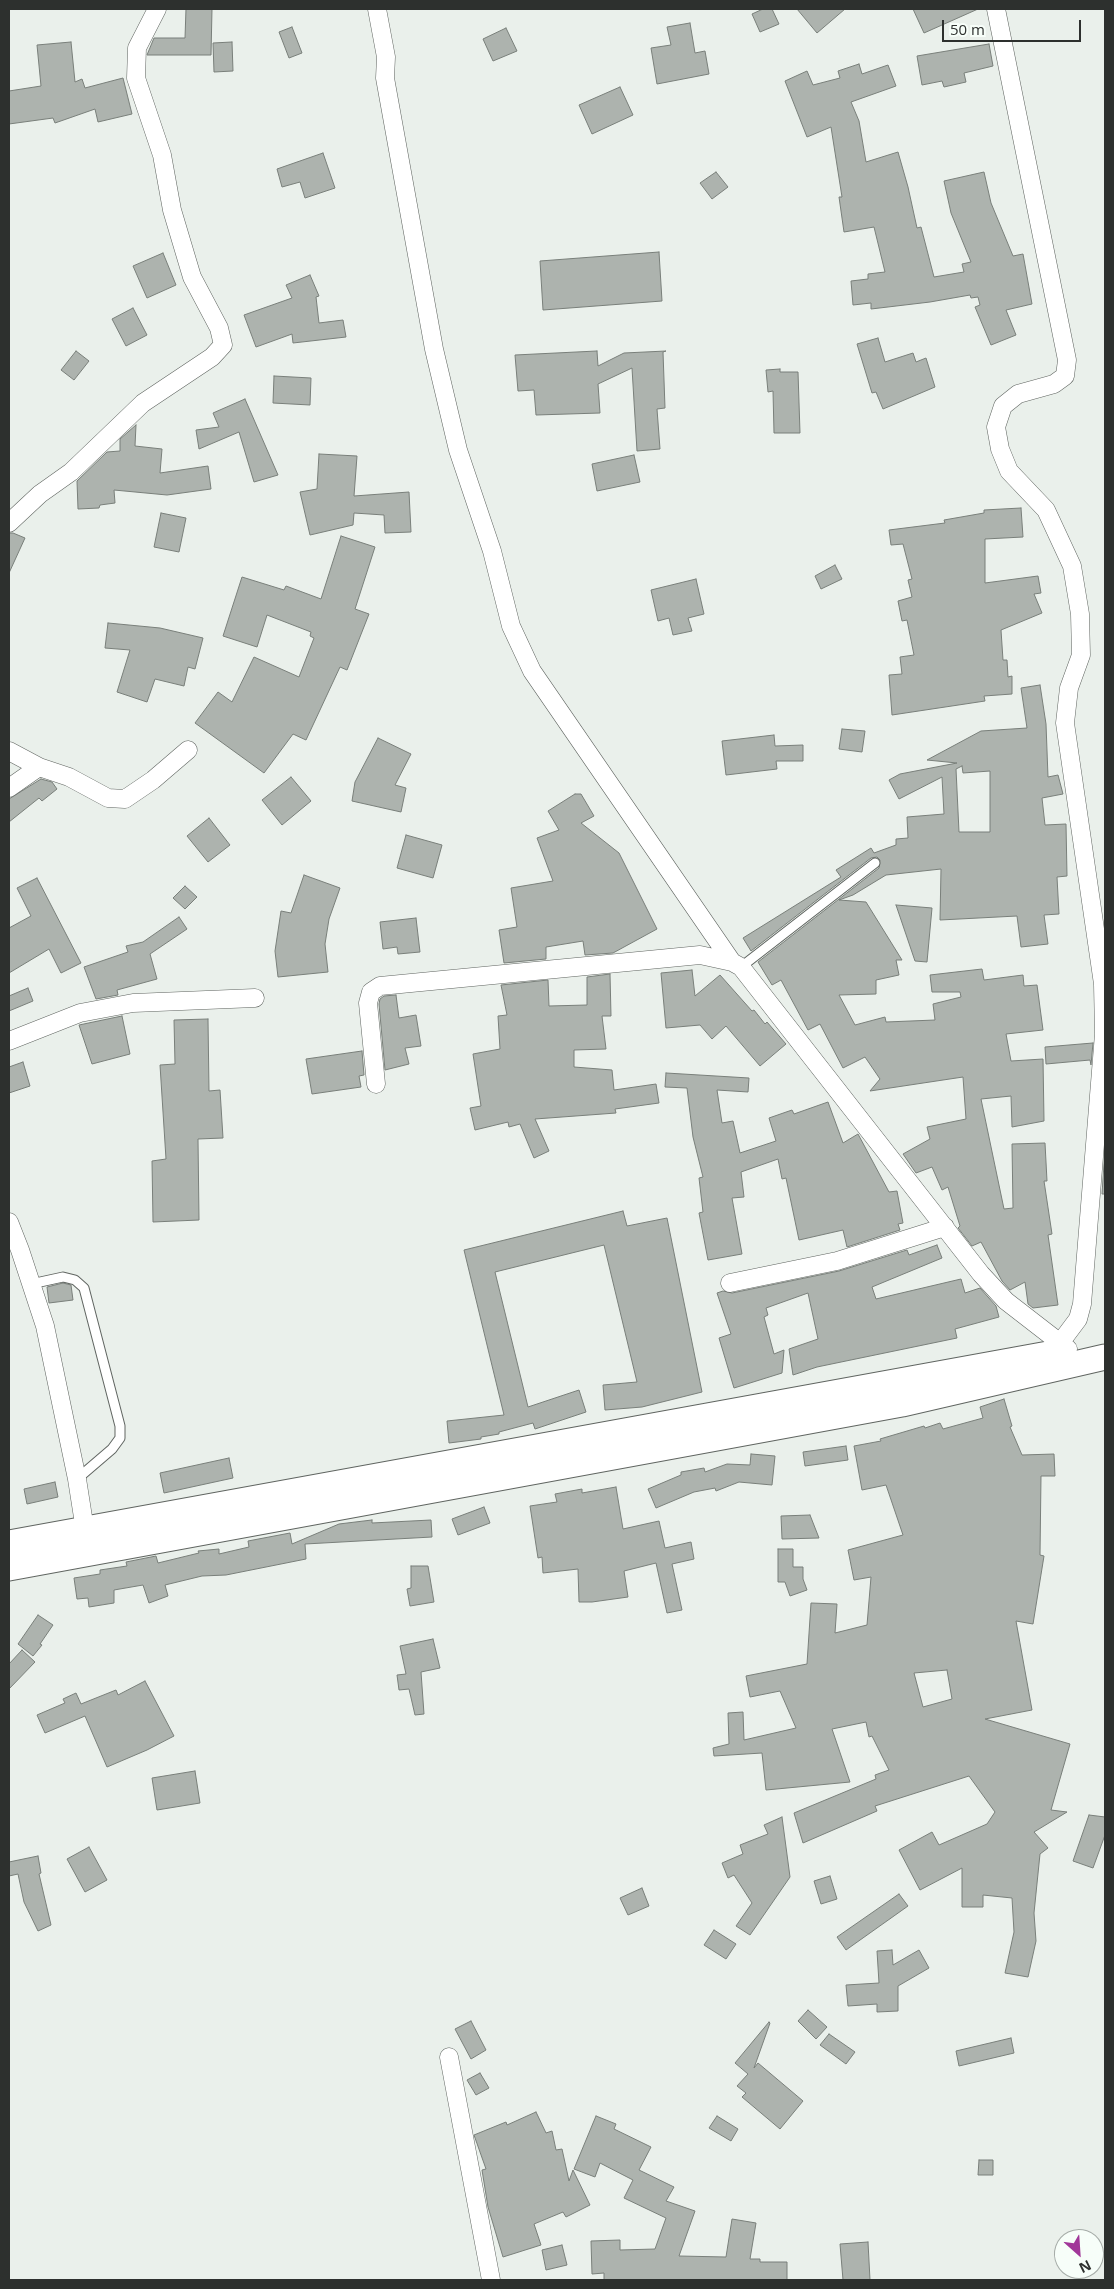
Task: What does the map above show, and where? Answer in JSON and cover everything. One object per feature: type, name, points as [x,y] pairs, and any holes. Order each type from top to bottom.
[{"type":"main road","points":[[9,1568],[432,1478],[696,1419],[1064,1346],[1105,1343]]},
{"type":"main road","points":[[9,1543],[893,1406],[1105,1357]]},
{"type":"street","points":[[9,523],[40,494],[71,472],[143,403],[212,357],[223,345],[219,328],[192,276],[172,210],[162,155],[136,78],[137,48],[157,9]]},
{"type":"street","points":[[377,9],[386,57],[385,78],[434,349],[458,450],[492,551],[510,626],[532,671],[736,964],[981,1274],[1006,1301],[1064,1346],[1078,1319],[1082,1304],[1104,1034],[1103,984],[1065,723],[1069,688],[1081,655],[1080,614],[1072,566],[1046,510],[1009,472],[1000,449],[996,427],[1003,406],[1018,394],[1054,384],[1064,376],[1066,360],[996,9]]},
{"type":"street","points":[[9,751],[38,767],[69,777],[108,798],[124,799],[152,780],[188,750]]},
{"type":"street","points":[[9,788],[38,767]]},
{"type":"street","points":[[376,1084],[368,1003],[371,992],[380,986],[700,955],[736,964]]},
{"type":"street","points":[[9,1041],[80,1012],[124,1005],[255,998]]},
{"type":"street","points":[[9,1222],[45,1326],[77,1478],[85,1530]]},
{"type":"street","points":[[730,1283],[837,1262],[945,1227]]},
{"type":"street","points":[[449,2057],[491,2280]]},
{"type":"lane","points":[[736,964],[875,863]]},
{"type":"lane","points":[[31,1284],[63,1277],[75,1280],[84,1288],[120,1426],[120,1438],[112,1449],[77,1478]]},
{"type":"building","points":[[186,9],[212,9],[211,55],[147,55],[154,38],[185,38]]},
{"type":"building","points":[[763,9],[772,9],[779,24],[760,32],[752,14]]},
{"type":"building","points":[[797,9],[845,9],[817,33]]},
{"type":"building","points":[[913,9],[978,9],[924,33]]},
{"type":"building","points":[[690,23],[695,53],[705,51],[709,74],[657,84],[651,48],[671,45],[667,27]]},
{"type":"building","points":[[292,27],[302,53],[289,58],[279,32]]},
{"type":"building","points":[[506,28],[517,51],[493,61],[483,39]]},
{"type":"building","points":[[71,42],[75,82],[82,79],[85,88],[123,78],[132,114],[98,122],[95,109],[55,123],[53,118],[9,124],[9,91],[41,86],[37,45]]},
{"type":"building","points":[[232,42],[233,71],[214,72],[213,43]]},
{"type":"building","points":[[989,44],[993,66],[964,73],[966,82],[944,87],[942,81],[922,85],[917,56]]},
{"type":"building","points":[[859,64],[862,74],[888,65],[896,86],[851,102],[859,121],[866,162],[898,152],[917,228],[921,227],[934,277],[964,272],[962,264],[971,262],[951,213],[944,181],[984,172],[991,203],[1013,256],[1023,254],[1032,304],[1006,310],[1016,335],[991,345],[975,307],[980,305],[978,297],[971,298],[970,295],[871,309],[871,303],[853,305],[851,281],[868,279],[868,274],[885,272],[874,227],[844,232],[839,197],[842,197],[831,127],[807,137],[785,81],[807,71],[813,85],[840,78],[838,71]]},
{"type":"building","points":[[620,87],[633,115],[592,134],[579,105]]},
{"type":"building","points":[[323,153],[335,188],[305,198],[300,182],[282,187],[277,169]]},
{"type":"building","points":[[716,172],[728,187],[712,199],[700,183]]},
{"type":"building","points":[[659,252],[662,301],[543,310],[540,261]]},
{"type":"building","points":[[163,253],[176,285],[147,298],[133,266]]},
{"type":"building","points":[[310,275],[319,296],[316,297],[319,323],[343,320],[346,337],[293,343],[292,334],[256,347],[244,315],[292,298],[286,285]]},
{"type":"building","points":[[133,308],[147,335],[126,346],[112,319]]},
{"type":"building","points":[[878,338],[885,362],[913,353],[916,362],[926,358],[935,387],[883,409],[876,392],[872,393],[857,344]]},
{"type":"building","points":[[76,351],[89,361],[74,380],[61,370]]},
{"type":"building","points":[[597,351],[598,366],[624,353],[666,351],[663,352],[665,408],[657,409],[660,449],[637,451],[632,368],[598,384],[600,413],[536,415],[534,390],[518,391],[515,355]]},
{"type":"building","points":[[780,369],[780,372],[798,372],[800,433],[774,433],[773,391],[768,392],[766,370]]},
{"type":"building","points":[[274,376],[311,378],[310,405],[273,403]]},
{"type":"building","points":[[245,399],[278,475],[254,482],[239,432],[199,449],[196,430],[219,427],[213,413]]},
{"type":"building","points":[[136,425],[135,446],[162,449],[160,473],[208,466],[211,489],[167,495],[114,490],[115,503],[100,505],[99,508],[78,509],[77,481],[107,452],[120,451],[120,439]]},
{"type":"building","points":[[319,454],[357,456],[354,496],[409,492],[411,532],[385,533],[384,515],[354,513],[353,525],[310,535],[300,492],[317,489]]},
{"type":"building","points":[[634,455],[640,482],[597,491],[592,464]]},
{"type":"building","points":[[1021,508],[1023,537],[985,539],[985,583],[1038,576],[1041,593],[1034,594],[1042,613],[1001,630],[1003,660],[1007,660],[1008,677],[1012,676],[1012,694],[984,696],[985,701],[892,715],[889,675],[902,674],[900,657],[914,655],[907,620],[902,621],[898,601],[912,597],[908,580],[912,579],[903,544],[891,545],[889,530],[945,523],[944,520],[984,513],[984,510]]},
{"type":"building","points":[[161,513],[186,518],[179,552],[154,547]]},
{"type":"building","points":[[9,533],[25,538],[9,573]]},
{"type":"building","points":[[341,536],[375,547],[355,609],[369,614],[347,670],[340,667],[306,740],[293,734],[264,773],[195,723],[218,692],[232,702],[254,657],[299,677],[314,638],[310,636],[311,632],[267,615],[257,647],[223,636],[242,577],[284,590],[286,586],[321,599]]},
{"type":"building","points":[[835,565],[842,579],[821,589],[815,576]]},
{"type":"building","points":[[696,579],[704,614],[688,618],[692,631],[673,635],[669,618],[658,621],[651,590]]},
{"type":"building","points":[[108,623],[160,628],[203,638],[195,669],[188,667],[184,686],[155,679],[147,702],[117,692],[130,650],[105,648]]},
{"type":"building","points":[[1040,685],[1046,724],[1048,777],[1058,775],[1063,794],[1042,798],[1045,825],[1066,824],[1067,876],[1057,877],[1059,914],[1044,915],[1048,944],[1021,947],[1017,916],[940,920],[941,869],[886,875],[853,895],[839,900],[866,902],[902,960],[896,960],[899,975],[876,980],[876,994],[839,995],[855,1025],[885,1017],[886,1022],[935,1020],[933,1004],[961,997],[960,992],[932,992],[930,975],[982,969],[984,980],[1023,975],[1024,986],[1037,985],[1043,1030],[1006,1034],[1011,1061],[1043,1059],[1044,1121],[1012,1127],[1011,1096],[981,1099],[1004,1209],[1013,1208],[1012,1144],[1045,1143],[1047,1181],[1044,1181],[1052,1234],[1048,1235],[1058,1305],[1033,1308],[1028,1304],[1025,1282],[1010,1290],[1002,1281],[981,1242],[972,1246],[958,1228],[960,1226],[948,1187],[942,1190],[932,1167],[916,1173],[903,1154],[930,1139],[927,1127],[966,1119],[963,1077],[870,1091],[880,1079],[865,1057],[843,1068],[820,1024],[808,1030],[781,980],[772,985],[758,962],[879,868],[880,860],[877,857],[871,858],[751,951],[743,938],[841,877],[836,870],[871,848],[874,853],[896,845],[896,839],[908,838],[907,817],[944,814],[942,777],[899,799],[889,780],[900,774],[957,763],[927,760],[981,731],[1027,728],[1021,688]],"holes":[[[962,766],[963,773],[990,771],[990,832],[959,832],[956,769]]]},
{"type":"building","points":[[842,729],[865,731],[862,752],[839,749]]},
{"type":"building","points":[[774,735],[775,746],[803,745],[803,761],[776,761],[777,769],[726,775],[722,741]]},
{"type":"building","points":[[378,738],[411,754],[395,785],[406,788],[401,812],[352,801],[355,782]]},
{"type":"building","points":[[291,777],[311,801],[282,825],[262,800]]},
{"type":"building","points":[[41,779],[52,782],[57,789],[42,801],[39,798],[9,822],[9,799]]},
{"type":"building","points":[[575,794],[581,794],[594,816],[581,823],[619,853],[657,929],[613,953],[585,955],[583,941],[546,947],[546,959],[504,963],[499,930],[517,927],[511,888],[553,881],[537,838],[559,830],[548,811]]},
{"type":"building","points":[[209,818],[230,845],[208,862],[187,836]]},
{"type":"building","points":[[406,835],[442,845],[433,878],[397,868]]},
{"type":"building","points":[[304,875],[340,888],[329,919],[325,944],[328,972],[278,977],[275,951],[281,911],[291,913]]},
{"type":"building","points":[[37,878],[81,963],[61,973],[49,949],[9,973],[9,928],[31,916],[17,888]]},
{"type":"building","points":[[185,886],[197,897],[185,909],[173,898]]},
{"type":"building","points":[[896,905],[932,908],[927,962],[915,961]]},
{"type":"building","points":[[179,917],[187,929],[150,954],[157,979],[117,990],[118,995],[96,999],[84,967],[128,952],[126,946],[143,942]]},
{"type":"building","points":[[416,918],[420,952],[398,954],[397,947],[383,949],[380,922]]},
{"type":"building","points":[[692,970],[695,996],[720,975],[752,1011],[754,1010],[765,1024],[767,1022],[786,1044],[760,1066],[726,1026],[712,1039],[700,1025],[666,1028],[661,973]]},
{"type":"building","points":[[610,974],[611,1016],[602,1016],[606,1049],[574,1050],[574,1067],[612,1070],[614,1090],[656,1084],[659,1103],[615,1109],[616,1113],[535,1119],[549,1151],[534,1158],[520,1124],[509,1127],[508,1122],[475,1130],[470,1108],[481,1106],[473,1054],[500,1049],[498,1016],[507,1015],[501,985],[548,980],[549,1006],[587,1005],[587,977]]},
{"type":"building","points":[[28,988],[33,1001],[9,1011],[9,996]]},
{"type":"building","points":[[396,995],[399,1018],[416,1015],[421,1046],[405,1048],[409,1064],[385,1070],[379,1004],[380,999],[384,996]]},
{"type":"building","points":[[122,1016],[130,1054],[92,1064],[79,1025]]},
{"type":"building","points":[[208,1019],[209,1091],[220,1090],[223,1138],[198,1139],[199,1220],[153,1222],[152,1161],[166,1159],[160,1065],[175,1064],[174,1020]]},
{"type":"building","points":[[1093,1043],[1091,1065],[1090,1060],[1046,1064],[1045,1047]]},
{"type":"building","points":[[362,1051],[364,1075],[359,1076],[361,1087],[312,1094],[306,1059]]},
{"type":"building","points":[[23,1062],[30,1086],[9,1093],[9,1067]]},
{"type":"building","points":[[666,1073],[749,1078],[748,1092],[717,1090],[722,1123],[733,1121],[740,1153],[776,1141],[769,1118],[792,1110],[794,1114],[828,1102],[843,1143],[858,1134],[889,1192],[897,1191],[903,1223],[898,1224],[900,1230],[847,1247],[843,1230],[799,1240],[786,1178],[782,1179],[778,1159],[741,1172],[744,1197],[732,1198],[742,1254],[708,1260],[699,1213],[703,1212],[699,1178],[703,1177],[693,1137],[687,1088],[665,1087]]},
{"type":"building","points":[[1105,1149],[1105,1194],[1102,1194]]},
{"type":"building","points":[[623,1211],[627,1226],[667,1218],[702,1392],[642,1407],[605,1410],[603,1385],[637,1382],[604,1245],[495,1272],[528,1407],[579,1390],[586,1412],[535,1429],[533,1423],[499,1432],[499,1434],[481,1437],[481,1439],[449,1443],[447,1421],[504,1415],[464,1250]]},
{"type":"building","points":[[937,1245],[942,1258],[872,1287],[876,1299],[961,1279],[965,1293],[980,1288],[996,1306],[999,1317],[955,1329],[957,1338],[817,1367],[793,1375],[789,1349],[818,1339],[808,1293],[766,1308],[768,1315],[764,1317],[774,1354],[784,1350],[782,1373],[734,1388],[719,1338],[731,1334],[717,1293],[723,1291],[732,1293],[839,1271],[907,1250],[909,1255]]},
{"type":"building","points":[[63,1283],[71,1285],[73,1300],[49,1303],[47,1287]]},
{"type":"building","points":[[1004,1399],[1012,1426],[1010,1427],[1022,1455],[1054,1454],[1055,1476],[1041,1476],[1040,1555],[1044,1556],[1033,1624],[1016,1621],[1032,1710],[985,1719],[1070,1744],[1051,1810],[1067,1812],[1034,1832],[1048,1848],[1040,1854],[1034,1913],[1036,1941],[1028,1977],[1005,1973],[1014,1932],[1012,1898],[983,1895],[983,1907],[962,1907],[962,1868],[920,1890],[899,1850],[932,1832],[939,1845],[987,1824],[995,1812],[969,1776],[875,1806],[877,1811],[803,1843],[794,1813],[876,1779],[875,1775],[889,1770],[872,1736],[869,1737],[866,1722],[832,1729],[850,1782],[766,1790],[762,1753],[714,1756],[713,1748],[729,1744],[728,1713],[743,1712],[744,1740],[796,1728],[780,1691],[750,1697],[746,1676],[807,1664],[811,1603],[837,1604],[835,1633],[867,1625],[871,1577],[854,1580],[848,1550],[903,1535],[886,1485],[862,1490],[854,1446],[881,1441],[880,1439],[924,1426],[925,1428],[940,1423],[943,1429],[983,1418],[980,1407]],"holes":[[[947,1670],[952,1699],[923,1707],[914,1673]]]},
{"type":"building","points":[[846,1446],[848,1460],[805,1466],[803,1452]]},
{"type":"building","points":[[751,1454],[775,1456],[772,1485],[739,1482],[716,1491],[715,1488],[694,1492],[656,1508],[648,1489],[681,1475],[681,1472],[704,1468],[705,1472],[727,1464],[750,1465]]},
{"type":"building","points":[[229,1458],[233,1478],[164,1493],[160,1473]]},
{"type":"building","points":[[55,1482],[58,1497],[27,1504],[24,1489]]},
{"type":"building","points":[[616,1487],[623,1529],[659,1521],[665,1548],[691,1542],[694,1559],[672,1564],[682,1610],[667,1613],[656,1563],[624,1571],[628,1597],[592,1602],[579,1602],[578,1569],[543,1573],[542,1557],[538,1558],[530,1506],[557,1502],[555,1494],[582,1489],[582,1493]]},
{"type":"building","points":[[484,1507],[490,1523],[458,1535],[452,1519]]},
{"type":"building","points":[[810,1515],[819,1538],[782,1539],[781,1516]]},
{"type":"building","points":[[372,1520],[372,1523],[431,1520],[432,1537],[305,1544],[306,1559],[226,1575],[202,1576],[165,1585],[168,1596],[149,1603],[143,1585],[114,1590],[114,1603],[89,1607],[88,1598],[77,1599],[74,1578],[100,1574],[100,1570],[127,1566],[126,1562],[156,1556],[158,1563],[199,1553],[198,1551],[219,1549],[219,1554],[249,1547],[248,1541],[290,1533],[292,1544],[339,1524]]},
{"type":"building","points":[[778,1549],[793,1549],[793,1567],[803,1567],[803,1579],[807,1590],[790,1596],[785,1582],[778,1582]]},
{"type":"building","points":[[411,1566],[428,1566],[434,1602],[410,1606],[407,1589],[411,1588]]},
{"type":"building","points":[[38,1615],[53,1625],[40,1644],[42,1645],[33,1656],[18,1644]]},
{"type":"building","points":[[433,1639],[440,1668],[421,1672],[424,1714],[415,1715],[409,1689],[399,1690],[397,1675],[406,1674],[400,1646]]},
{"type":"building","points":[[22,1650],[35,1662],[9,1689],[9,1664]]},
{"type":"building","points":[[145,1681],[174,1736],[107,1767],[85,1716],[45,1733],[37,1715],[65,1703],[63,1699],[76,1693],[81,1704],[116,1690],[118,1695]]},
{"type":"building","points":[[195,1771],[200,1803],[157,1810],[152,1778]]},
{"type":"building","points":[[1089,1815],[1105,1817],[1105,1835],[1093,1868],[1073,1861]]},
{"type":"building","points":[[782,1817],[790,1877],[750,1935],[736,1926],[752,1903],[734,1875],[728,1878],[722,1863],[743,1854],[740,1845],[768,1834],[764,1825]]},
{"type":"building","points":[[89,1847],[107,1880],[85,1892],[67,1859]]},
{"type":"building","points":[[38,1856],[41,1873],[39,1874],[51,1925],[38,1931],[24,1902],[18,1874],[9,1876],[9,1862]]},
{"type":"building","points":[[830,1876],[837,1899],[821,1904],[814,1881]]},
{"type":"building","points":[[642,1888],[649,1906],[628,1915],[620,1898]]},
{"type":"building","points":[[899,1894],[908,1906],[846,1950],[837,1937]]},
{"type":"building","points":[[714,1930],[736,1944],[726,1959],[704,1945]]},
{"type":"building","points":[[892,1950],[893,1965],[919,1950],[929,1968],[898,1986],[898,2011],[877,2012],[877,2004],[848,2006],[846,1985],[879,1983],[877,1951]]},
{"type":"building","points":[[808,2010],[827,2027],[816,2039],[798,2021]]},
{"type":"building","points":[[471,2021],[486,2050],[471,2059],[455,2029]]},
{"type":"building","points":[[769,2022],[754,2068],[758,2063],[803,2101],[780,2129],[742,2097],[746,2093],[737,2086],[748,2074],[735,2063]]},
{"type":"building","points":[[829,2034],[855,2052],[846,2064],[820,2045]]},
{"type":"building","points":[[1011,2038],[1014,2053],[959,2066],[956,2051]]},
{"type":"building","points":[[480,2073],[489,2088],[476,2095],[467,2080]]},
{"type":"building","points":[[536,2112],[546,2133],[552,2131],[556,2150],[562,2149],[569,2181],[573,2170],[590,2205],[566,2217],[563,2212],[534,2224],[541,2245],[503,2257],[488,2207],[482,2170],[486,2169],[474,2135],[506,2122],[507,2125]]},
{"type":"building","points":[[596,2116],[616,2124],[614,2129],[651,2147],[639,2170],[674,2187],[666,2201],[695,2211],[679,2256],[726,2257],[732,2219],[756,2223],[750,2259],[760,2259],[760,2262],[787,2262],[787,2280],[604,2280],[604,2273],[592,2274],[591,2241],[620,2240],[620,2250],[655,2249],[666,2218],[624,2198],[633,2180],[600,2163],[595,2177],[574,2169]]},
{"type":"building","points":[[717,2116],[738,2129],[731,2141],[709,2128]]},
{"type":"building","points":[[979,2160],[993,2160],[993,2175],[978,2175]]},
{"type":"building","points":[[868,2242],[870,2280],[843,2280],[840,2244]]},
{"type":"building","points":[[562,2245],[567,2265],[546,2270],[542,2250]]}]
